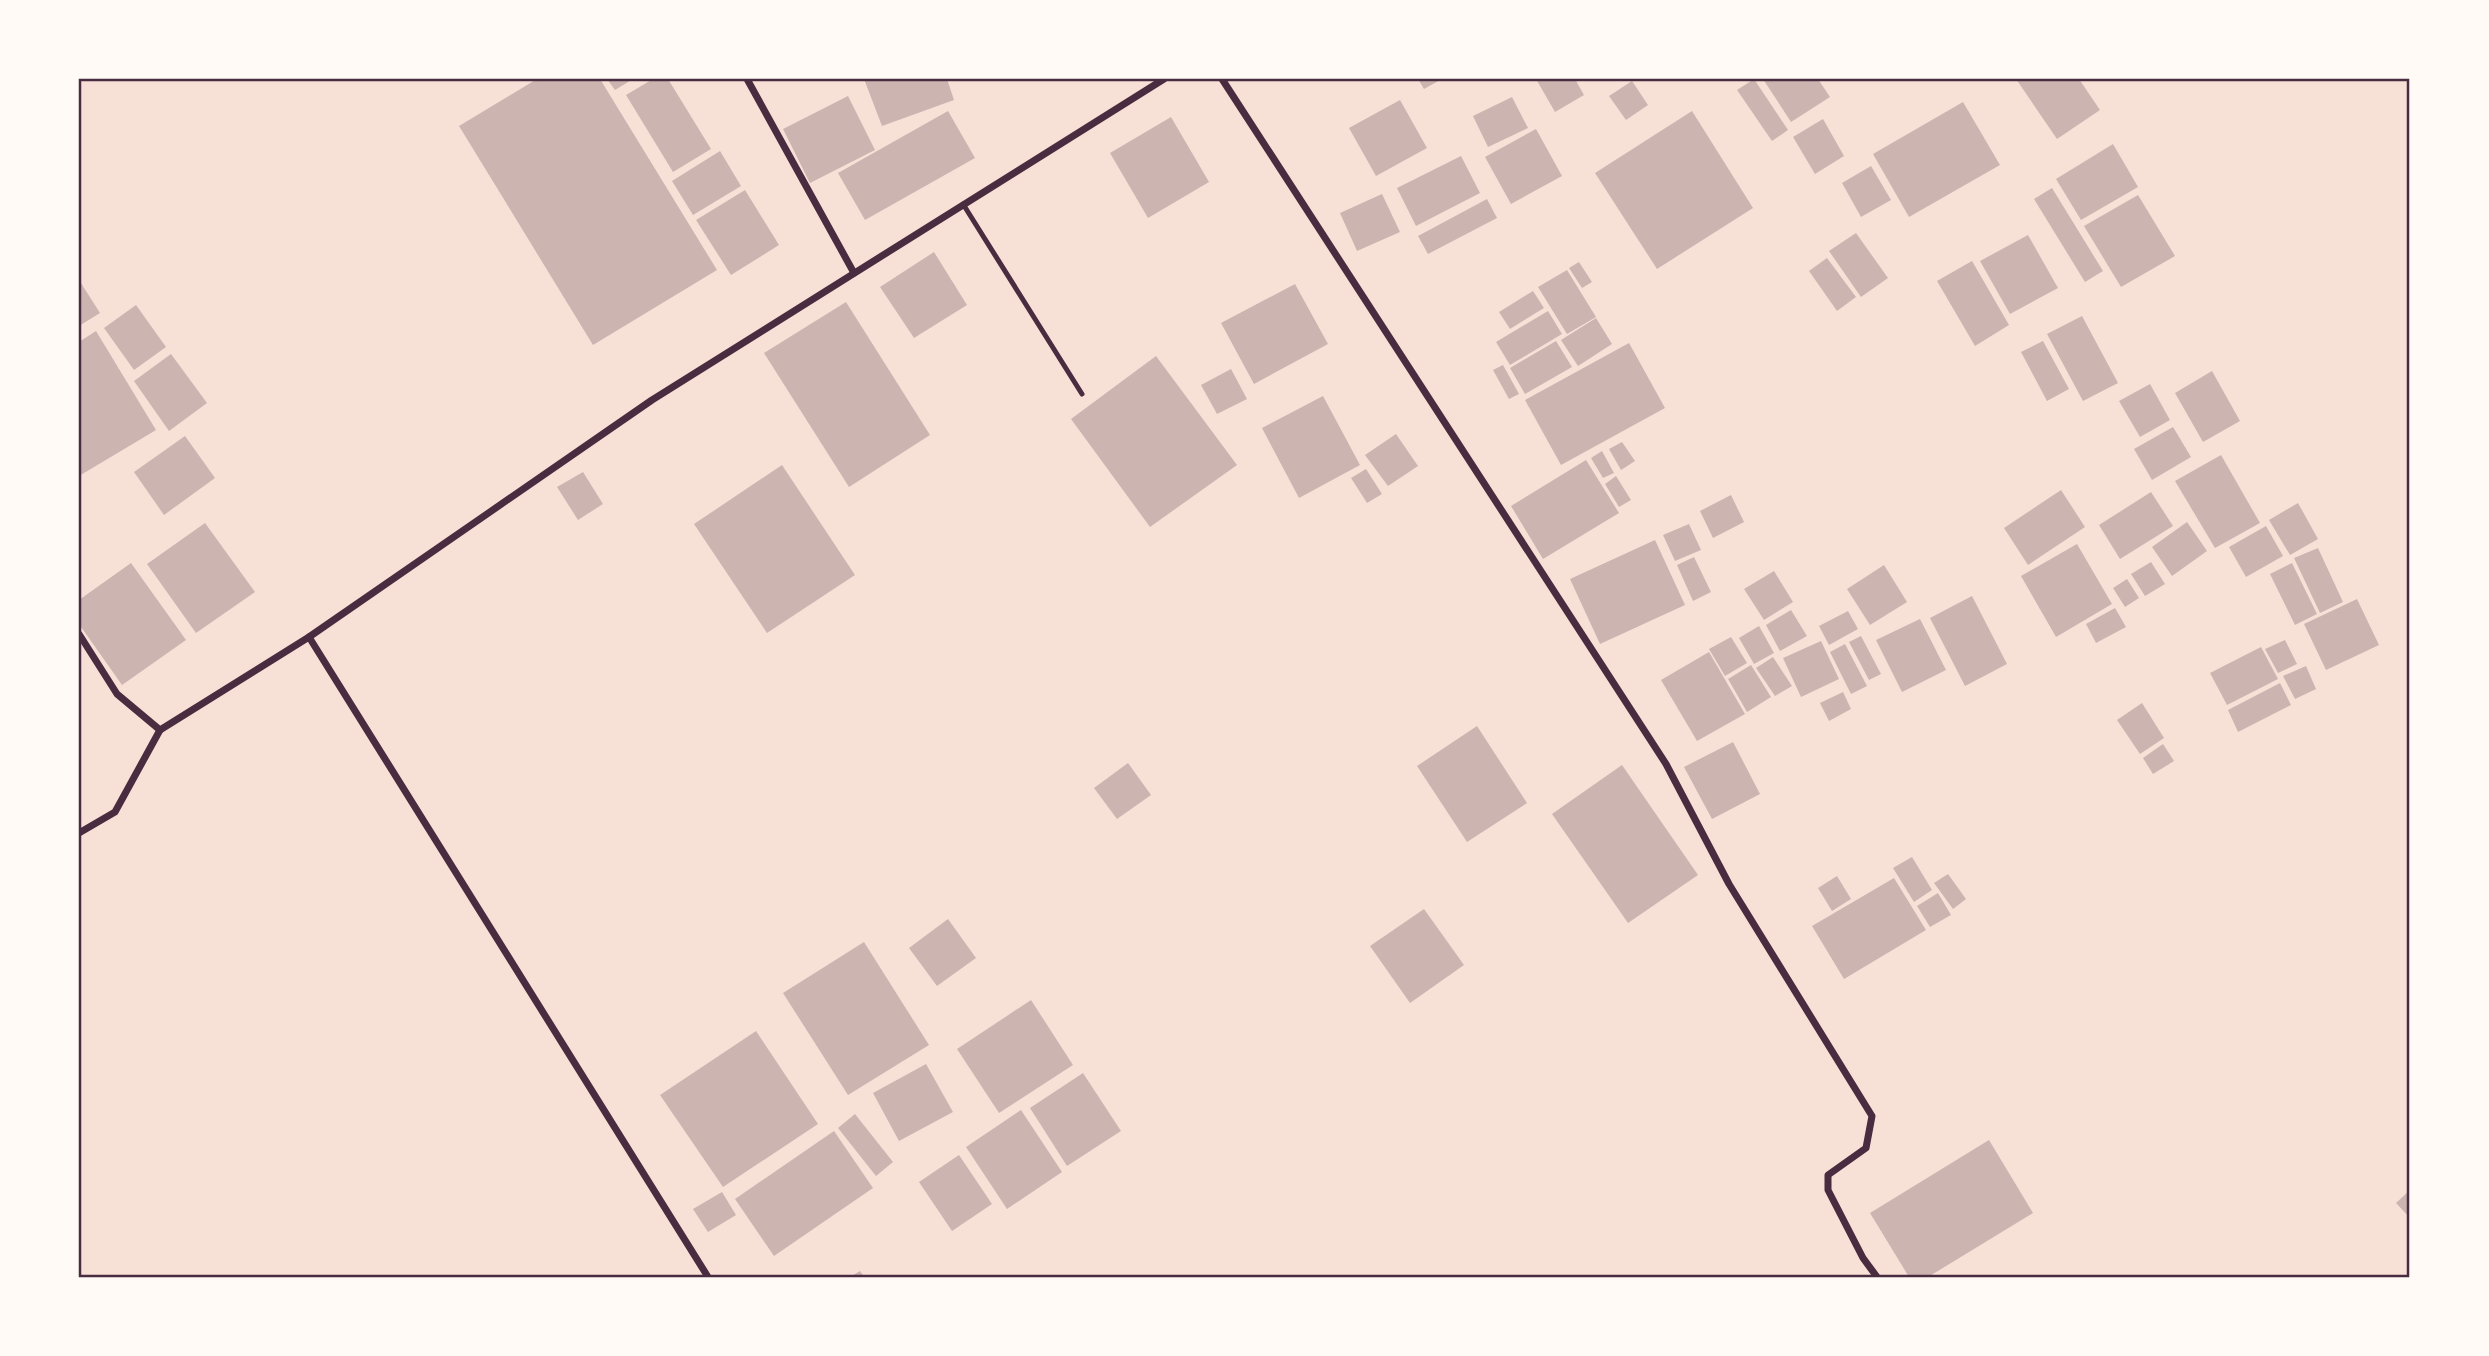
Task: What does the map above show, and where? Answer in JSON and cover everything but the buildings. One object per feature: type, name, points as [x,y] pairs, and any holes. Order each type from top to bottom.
[{"type":"street","points":[[747,79],[854,273]]},
{"type":"street","points":[[79,833],[115,811],[160,730],[309,638],[652,400],[1164,79]]},
{"type":"street","points":[[1222,79],[1665,764],[1728,884],[1872,1116],[1866,1148],[1828,1175],[1828,1190],[1863,1258],[1877,1277]]},
{"type":"street","points":[[79,634],[117,694],[160,730]]},
{"type":"street","points":[[309,638],[708,1277]]},
{"type":"lane","points":[[964,204],[1082,394]]}]
